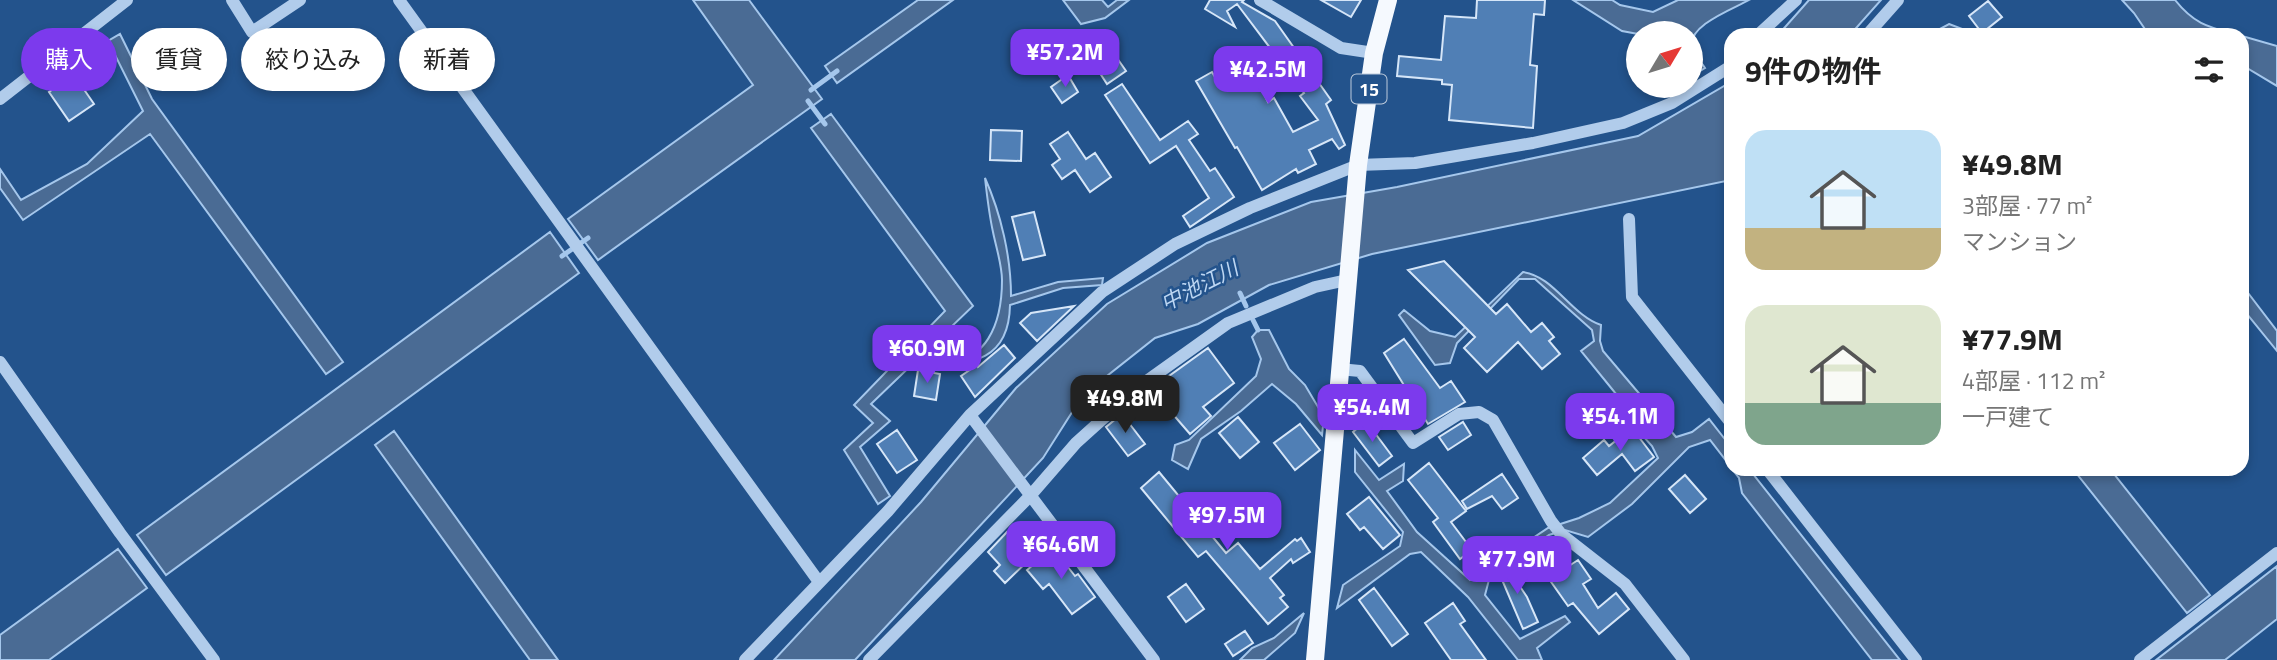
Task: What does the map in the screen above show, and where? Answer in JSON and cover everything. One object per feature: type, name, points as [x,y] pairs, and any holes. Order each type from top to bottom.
[{"type":"main road","name":"15","points":[[1315,660],[1357,172],[1374,53],[1388,0]]},
{"type":"street","points":[[0,99],[127,0]]},
{"type":"street","points":[[232,0],[252,32],[300,0]]},
{"type":"street","points":[[399,0],[819,582]]},
{"type":"street","points":[[1259,0],[1341,48],[1374,53]]},
{"type":"street","points":[[1766,28],[1796,0]]},
{"type":"street","points":[[1873,28],[1898,0]]},
{"type":"street","points":[[745,660],[888,510],[971,417],[1102,292],[1175,244],[1250,208],[1357,172],[1533,143],[1623,123],[1672,103],[1724,70]]},
{"type":"street","points":[[1629,219],[1632,296],[1724,414]]},
{"type":"street","points":[[869,660],[1030,496],[1076,443],[1138,388],[1228,323],[1348,275]]},
{"type":"street","points":[[0,362],[214,660]]},
{"type":"street","points":[[1339,369],[1360,371],[1413,443],[1459,414],[1479,412],[1493,420],[1561,534],[1625,584],[1684,660]]},
{"type":"street","points":[[971,417],[1154,660]]},
{"type":"street","points":[[1772,476],[1916,660]]},
{"type":"street","points":[[2140,660],[2277,553]]},
{"type":"water","points":[[693,0],[749,0],[822,99],[598,260],[568,219],[753,85]]},
{"type":"water","points":[[918,0],[953,0],[837,83],[825,66]]},
{"type":"water","points":[[1063,0],[1102,0],[1108,7],[1117,0],[1129,0],[1105,18],[1081,24]]},
{"type":"water","points":[[1573,0],[1612,0],[1620,5],[1653,12],[1678,0],[1749,0],[1703,26],[1703,21],[1626,21],[1626,32]]},
{"type":"water","points":[[1809,0],[1881,0],[1856,28],[1784,28]]},
{"type":"water","points":[[2122,0],[2175,0],[2189,14],[2213,28],[2144,28]]},
{"type":"water","points":[[1949,24],[1960,28],[1942,28]]},
{"type":"water","points":[[120,34],[131,56],[131,87],[117,59],[117,36]]},
{"type":"water","points":[[2249,38],[2277,46],[2277,86],[2249,69]]},
{"type":"water","name":"中池江川","points":[[1724,86],[1724,181],[1372,254],[1269,285],[1198,324],[1155,338],[1083,395],[1043,458],[855,660],[774,660],[921,502],[1016,388],[1107,304],[1207,243],[1311,202],[1397,187],[1638,136]]},
{"type":"water","points":[[133,91],[148,91],[343,362],[326,374],[150,134],[23,220],[0,188],[0,169],[21,200],[87,164],[143,111]]},
{"type":"water","points":[[831,114],[973,306],[871,404],[890,421],[860,447],[890,496],[878,504],[844,450],[873,423],[854,405],[945,311],[811,128]]},
{"type":"water","points":[[985,178],[1004,236],[1011,296],[1058,282],[1103,278],[1102,285],[1063,288],[1010,305],[1003,338],[985,356],[973,361],[927,365],[937,353],[954,357],[968,356],[980,349],[995,326],[1002,274]]},
{"type":"water","points":[[550,232],[579,273],[166,575],[137,535]]},
{"type":"water","points":[[1523,272],[1534,275],[1590,320],[1601,325],[1600,341],[1603,351],[1676,437],[1692,432],[1709,419],[1724,438],[1724,458],[1710,440],[1689,447],[1632,504],[1588,537],[1565,530],[1549,535],[1490,576],[1485,595],[1520,639],[1565,616],[1570,622],[1537,648],[1542,660],[1518,660],[1468,597],[1421,552],[1410,554],[1337,608],[1343,585],[1400,546],[1403,532],[1355,472],[1355,450],[1379,480],[1404,464],[1403,481],[1387,491],[1417,532],[1470,580],[1548,528],[1579,518],[1610,503],[1658,458],[1652,446],[1626,417],[1625,405],[1581,351],[1594,341],[1592,330],[1535,279],[1519,279],[1457,343],[1450,363],[1435,365],[1399,315],[1404,310],[1430,331],[1455,337]]},
{"type":"water","points":[[2249,294],[2277,331],[2277,351],[2249,317]]},
{"type":"water","points":[[1258,330],[1269,330],[1289,369],[1305,385],[1324,417],[1322,435],[1296,404],[1272,384],[1241,411],[1201,439],[1188,469],[1172,460],[1175,445],[1189,440],[1256,376],[1261,359],[1252,337]]},
{"type":"water","points":[[394,431],[558,660],[530,660],[375,445]]},
{"type":"water","points":[[1737,476],[1755,476],[1900,660],[1872,660],[1742,493]]},
{"type":"water","points":[[2079,476],[2116,476],[2210,595],[2187,613]]},
{"type":"water","points":[[118,549],[147,588],[49,660],[0,660],[0,635]]},
{"type":"water","points":[[2277,566],[2277,619],[2225,660],[2156,660]]},
{"type":"water","points":[[1304,613],[1295,633],[1264,660],[1240,660],[1252,648],[1274,638]]},
{"type":"building","points":[[1210,0],[1244,0],[1242,2],[1275,21],[1331,100],[1326,104],[1345,145],[1339,149],[1332,139],[1309,150],[1316,164],[1298,173],[1296,169],[1262,190],[1196,81],[1212,72],[1216,79],[1247,62],[1268,102],[1274,98],[1293,132],[1318,120],[1300,96],[1304,93],[1237,4],[1227,11],[1235,27],[1205,9]]},
{"type":"building","points":[[1321,0],[1361,0],[1351,17]]},
{"type":"building","points":[[1477,0],[1545,0],[1544,15],[1534,14],[1530,65],[1537,66],[1533,128],[1449,120],[1452,85],[1442,84],[1442,80],[1397,76],[1399,56],[1441,60],[1445,16],[1476,18]]},
{"type":"building","points":[[1988,1],[2002,17],[1988,28],[1978,28],[1969,16]]},
{"type":"building","points":[[1101,35],[1126,71],[1107,84],[1083,47]]},
{"type":"building","points":[[1068,75],[1078,92],[1062,103],[1051,87]]},
{"type":"building","points":[[1122,84],[1160,140],[1188,121],[1198,134],[1189,140],[1210,171],[1215,168],[1234,197],[1190,227],[1183,216],[1209,198],[1176,146],[1150,163],[1105,95]]},
{"type":"building","points":[[85,91],[94,104],[69,121],[49,92]]},
{"type":"building","points":[[991,130],[1022,131],[1021,161],[990,160]]},
{"type":"building","points":[[1068,132],[1086,159],[1095,153],[1111,177],[1090,192],[1075,170],[1062,179],[1052,165],[1060,159],[1050,144]]},
{"type":"building","points":[[1034,212],[1045,255],[1023,260],[1012,217]]},
{"type":"building","points":[[1444,261],[1496,314],[1507,304],[1531,332],[1542,323],[1554,337],[1549,341],[1560,354],[1542,369],[1518,342],[1487,372],[1464,348],[1475,337],[1408,270]]},
{"type":"building","points":[[1074,306],[1037,341],[1020,323],[1031,313]]},
{"type":"building","points":[[1404,339],[1440,388],[1451,381],[1465,402],[1428,424],[1384,353]]},
{"type":"building","points":[[1004,345],[1015,358],[975,397],[961,376],[977,365],[978,367]]},
{"type":"building","points":[[1208,348],[1234,383],[1203,407],[1211,416],[1190,434],[1151,389]]},
{"type":"building","points":[[918,370],[940,374],[936,400],[914,396]]},
{"type":"building","points":[[1122,414],[1145,444],[1128,456],[1106,427]]},
{"type":"building","points":[[1238,417],[1259,442],[1240,458],[1219,433]]},
{"type":"building","points":[[1366,421],[1392,456],[1379,466],[1353,432]]},
{"type":"building","points":[[1463,422],[1471,435],[1448,450],[1439,437]]},
{"type":"building","points":[[1300,424],[1320,450],[1295,470],[1274,443]]},
{"type":"building","points":[[1632,428],[1654,457],[1635,471],[1622,454],[1597,475],[1583,458],[1604,440],[1609,446]]},
{"type":"building","points":[[897,430],[917,460],[897,473],[877,444]]},
{"type":"building","points":[[1429,463],[1466,511],[1451,522],[1472,550],[1460,559],[1433,522],[1438,518],[1408,480]]},
{"type":"building","points":[[1159,472],[1226,553],[1238,543],[1260,569],[1295,539],[1297,541],[1301,538],[1310,552],[1293,563],[1291,559],[1270,578],[1284,595],[1280,598],[1288,607],[1268,624],[1206,551],[1198,557],[1141,488]]},
{"type":"building","points":[[1502,474],[1518,498],[1502,509],[1492,496],[1467,509],[1462,501]]},
{"type":"building","points":[[1685,475],[1706,499],[1690,513],[1669,489]]},
{"type":"building","points":[[1369,497],[1400,535],[1383,549],[1364,527],[1360,530],[1347,514]]},
{"type":"building","points":[[1007,532],[1032,557],[1005,583],[994,571],[1000,565],[988,552]]},
{"type":"building","points":[[1053,548],[1095,597],[1072,614],[1049,584],[1043,589],[1027,570]]},
{"type":"building","points":[[1501,558],[1527,597],[1538,622],[1523,629],[1494,561]]},
{"type":"building","points":[[1578,560],[1591,579],[1583,584],[1598,608],[1616,593],[1629,609],[1599,634],[1573,603],[1568,606],[1549,579]]},
{"type":"building","points":[[1186,584],[1204,609],[1186,622],[1168,597]]},
{"type":"building","points":[[1374,588],[1408,634],[1392,646],[1359,600]]},
{"type":"building","points":[[1453,603],[1465,621],[1460,624],[1486,660],[1451,660],[1425,623]]},
{"type":"building","points":[[1245,631],[1253,643],[1233,656],[1225,644]]},
{"type":"waterway","points":[[811,90],[837,71]]},
{"type":"waterway","points":[[808,101],[825,124]]},
{"type":"waterway","points":[[562,256],[588,238]]},
{"type":"waterway","points":[[1240,293],[1246,306]]},
{"type":"waterway","points":[[1253,320],[1258,330]]}]
